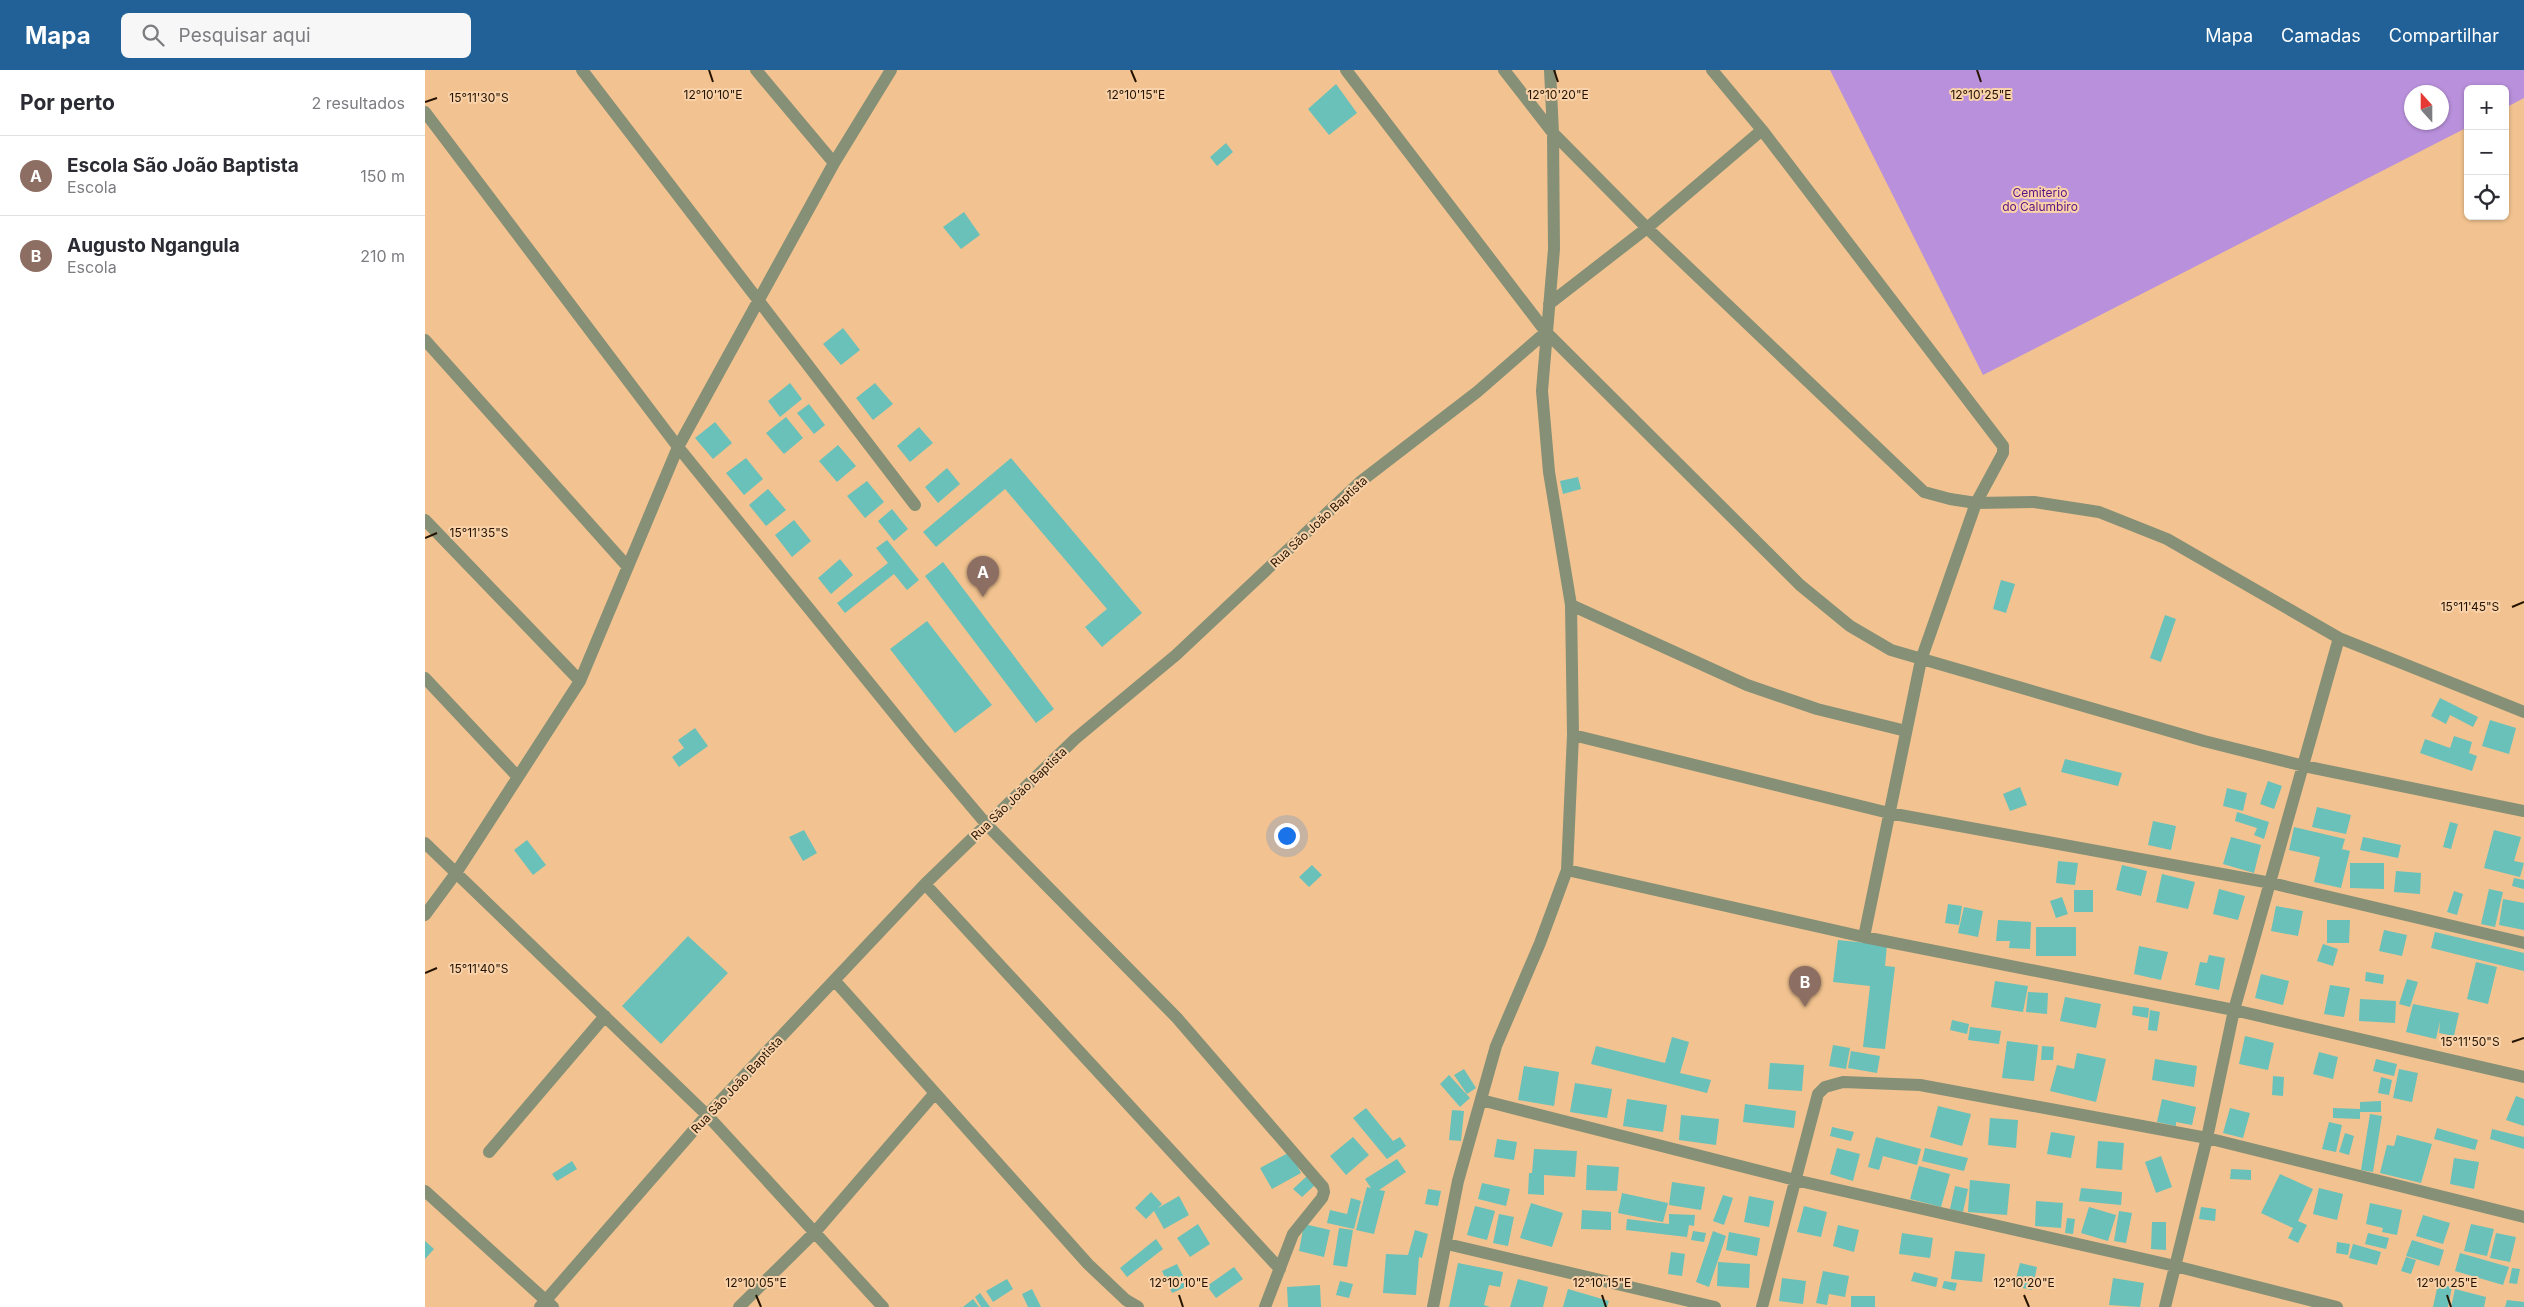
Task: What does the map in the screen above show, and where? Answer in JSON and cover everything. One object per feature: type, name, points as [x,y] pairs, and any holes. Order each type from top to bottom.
[{"type":"street","points":[[582,70],[757,302],[915,505]]},
{"type":"street","points":[[756,70],[834,163]]},
{"type":"street","points":[[425,915],[456,873],[580,681],[678,447],[834,163],[891,70]]},
{"type":"street","points":[[1345,70],[1546,332],[1800,585],[1851,626],[1891,650],[1921,660],[2204,742],[2304,766],[2524,811]]},
{"type":"street","points":[[1504,70],[1553,133],[1647,228],[1924,492],[1949,499],[1976,503],[2034,502],[2099,512],[2167,539],[2339,638],[2524,712]]},
{"type":"street","points":[[1433,1307],[1458,1181],[1496,1046],[1547,926],[1567,870],[1573,736],[1571,605],[1549,472],[1542,391],[1553,249],[1553,133],[1550,70]]},
{"type":"street","points":[[1712,70],[1762,130],[2003,446],[2003,452],[1976,503],[1921,660],[1865,937]]},
{"type":"street","points":[[425,112],[678,447],[987,825],[1177,1018],[1323,1187],[1324,1192],[1321,1198],[1293,1234],[1265,1307]]},
{"type":"street","points":[[1549,304],[1647,228],[1762,130]]},
{"type":"street","name":"Rua São João Baptista","points":[[547,1305],[707,1115],[925,884],[1075,739],[1193,640],[1359,482],[1477,392],[1546,332]]},
{"type":"street","points":[[425,340],[627,566]]},
{"type":"street","points":[[425,520],[580,681]]},
{"type":"street","points":[[1571,605],[1747,684],[1817,709],[1906,731]]},
{"type":"street","points":[[2165,1307],[2207,1138],[2234,1010],[2339,638]]},
{"type":"street","points":[[425,678],[517,776]]},
{"type":"street","points":[[1573,736],[1889,813],[2271,883],[2524,943]]},
{"type":"street","points":[[425,843],[707,1115],[883,1307]]},
{"type":"street","points":[[1567,870],[1865,937],[2234,1010],[2524,1077]]},
{"type":"street","points":[[925,884],[1280,1269]]},
{"type":"street","points":[[835,981],[1088,1264],[1125,1300],[1138,1307]]},
{"type":"street","points":[[489,1152],[605,1016]]},
{"type":"street","points":[[1762,1307],[1818,1094],[1825,1087],[1843,1082],[1920,1085],[2207,1138],[2524,1217]]},
{"type":"street","points":[[739,1307],[815,1232],[935,1093]]},
{"type":"street","points":[[1481,1100],[1795,1180],[2175,1266],[2303,1303],[2337,1307]]},
{"type":"street","points":[[425,1191],[547,1305]]},
{"type":"street","points":[[1447,1244],[1715,1307]]},
{"type":"green space","name":"Cemiterio do Calumbiro","points":[[1830,70],[2524,70],[2524,98],[2509,106],[2509,85],[2464,85],[2464,129],[1983,375]]},
{"type":"building","points":[[1336,84],[1357,113],[1329,135],[1308,109]]},
{"type":"building","points":[[1226,143],[1233,152],[1217,166],[1210,157]]},
{"type":"building","points":[[964,212],[980,235],[961,249],[943,227]]},
{"type":"building","points":[[843,328],[860,350],[841,365],[823,344]]},
{"type":"building","points":[[790,383],[802,399],[780,417],[768,401]]},
{"type":"building","points":[[875,383],[893,404],[873,420],[856,398]]},
{"type":"building","points":[[809,404],[825,425],[814,434],[797,413]]},
{"type":"building","points":[[786,417],[803,438],[784,454],[766,433]]},
{"type":"building","points":[[715,422],[732,443],[713,459],[695,438]]},
{"type":"building","points":[[919,427],[933,443],[910,462],[897,446]]},
{"type":"building","points":[[838,445],[856,466],[837,482],[819,461]]},
{"type":"building","points":[[746,458],[763,479],[744,495],[726,473]]},
{"type":"building","points":[[1011,458],[1142,613],[1102,647],[1085,627],[1107,609],[1005,489],[936,547],[923,532]]},
{"type":"building","points":[[947,468],[960,484],[938,503],[925,487]]},
{"type":"building","points":[[1578,477],[1581,489],[1563,494],[1560,481]]},
{"type":"building","points":[[867,481],[884,502],[865,518],[847,496]]},
{"type":"building","points":[[768,489],[786,510],[766,526],[749,505]]},
{"type":"building","points":[[892,509],[908,529],[894,541],[878,521]]},
{"type":"building","points":[[794,520],[811,541],[792,557],[775,535]]},
{"type":"building","points":[[887,540],[919,580],[907,590],[894,574],[845,613],[837,603],[888,563],[876,548]]},
{"type":"building","points":[[840,559],[853,575],[831,594],[818,578]]},
{"type":"building","points":[[943,562],[1054,709],[1036,723],[925,576]]},
{"type":"building","points":[[2001,580],[2015,584],[2006,613],[1993,609]]},
{"type":"building","points":[[2165,615],[2176,619],[2161,662],[2150,658]]},
{"type":"building","points":[[927,621],[992,705],[955,733],[890,649]]},
{"type":"building","points":[[2440,698],[2478,717],[2473,727],[2450,715],[2446,724],[2431,716]]},
{"type":"building","points":[[2490,720],[2516,728],[2509,754],[2482,746]]},
{"type":"building","points":[[695,728],[708,746],[679,767],[672,757],[684,748],[678,740]]},
{"type":"building","points":[[2454,736],[2472,742],[2469,753],[2477,756],[2472,771],[2420,753],[2425,739],[2450,748]]},
{"type":"building","points":[[2065,759],[2122,773],[2118,786],[2061,772]]},
{"type":"building","points":[[2268,781],[2282,786],[2274,809],[2260,804]]},
{"type":"building","points":[[2020,787],[2027,805],[2010,811],[2003,794]]},
{"type":"building","points":[[2227,788],[2247,793],[2243,811],[2223,806]]},
{"type":"building","points":[[2317,807],[2351,815],[2346,834],[2312,827]]},
{"type":"building","points":[[2237,812],[2269,822],[2264,839],[2254,835],[2257,828],[2235,821]]},
{"type":"building","points":[[2153,821],[2176,826],[2171,850],[2148,845]]},
{"type":"building","points":[[2450,822],[2458,824],[2451,849],[2443,847]]},
{"type":"building","points":[[2294,827],[2345,839],[2342,849],[2350,851],[2341,888],[2314,882],[2320,857],[2289,850]]},
{"type":"building","points":[[804,830],[817,853],[803,861],[789,837]]},
{"type":"building","points":[[2494,830],[2521,837],[2514,861],[2524,863],[2520,877],[2484,868]]},
{"type":"building","points":[[2231,837],[2261,845],[2254,873],[2223,864]]},
{"type":"building","points":[[2363,837],[2401,845],[2398,858],[2360,850]]},
{"type":"building","points":[[527,840],[546,865],[533,875],[514,850]]},
{"type":"building","points":[[2058,861],[2078,863],[2075,885],[2056,883]]},
{"type":"building","points":[[2350,863],[2384,863],[2384,889],[2350,888]]},
{"type":"building","points":[[1312,865],[1322,875],[1309,887],[1299,877]]},
{"type":"building","points":[[2122,865],[2147,871],[2141,896],[2116,890]]},
{"type":"building","points":[[2396,871],[2421,873],[2420,894],[2394,892]]},
{"type":"building","points":[[2162,874],[2195,882],[2188,909],[2156,902]]},
{"type":"building","points":[[2514,878],[2524,880],[2524,889],[2512,886]]},
{"type":"building","points":[[2219,889],[2245,896],[2238,920],[2213,914]]},
{"type":"building","points":[[2489,889],[2503,892],[2495,927],[2481,924]]},
{"type":"building","points":[[2074,890],[2093,890],[2093,912],[2074,912]]},
{"type":"building","points":[[2454,891],[2463,894],[2457,915],[2447,912]]},
{"type":"building","points":[[2062,897],[2068,914],[2056,918],[2050,901]]},
{"type":"building","points":[[2503,899],[2524,903],[2524,930],[2499,925]]},
{"type":"building","points":[[1948,904],[1962,906],[1959,925],[1945,923]]},
{"type":"building","points":[[2276,906],[2303,911],[2298,936],[2271,931]]},
{"type":"building","points":[[1964,907],[1983,911],[1978,937],[1958,933]]},
{"type":"building","points":[[1998,920],[2031,922],[2030,949],[2009,948],[2010,941],[1996,941]]},
{"type":"building","points":[[2327,920],[2350,920],[2349,943],[2327,943]]},
{"type":"building","points":[[2036,927],[2076,927],[2076,956],[2036,956]]},
{"type":"building","points":[[2384,930],[2407,935],[2402,956],[2379,951]]},
{"type":"building","points":[[2435,932],[2524,953],[2524,971],[2431,948]]},
{"type":"building","points":[[688,936],[728,973],[661,1044],[622,1006]]},
{"type":"building","points":[[1838,940],[1887,945],[1885,966],[1895,967],[1885,1049],[1863,1047],[1870,986],[1833,982]]},
{"type":"building","points":[[2323,944],[2338,949],[2333,966],[2317,961]]},
{"type":"building","points":[[2139,946],[2168,952],[2161,980],[2134,974]]},
{"type":"building","points":[[2209,955],[2225,958],[2219,990],[2195,985],[2200,962],[2207,963]]},
{"type":"building","points":[[2476,962],[2497,967],[2488,1004],[2467,999]]},
{"type":"building","points":[[2366,972],[2384,975],[2383,984],[2365,981]]},
{"type":"building","points":[[2261,974],[2289,981],[2283,1005],[2255,998]]},
{"type":"building","points":[[2407,979],[2418,982],[2410,1007],[2399,1004]]},
{"type":"building","points":[[1995,981],[2028,986],[2023,1012],[1991,1007]]},
{"type":"building","points":[[2330,985],[2350,988],[2344,1017],[2324,1014]]},
{"type":"building","points":[[2028,992],[2048,993],[2047,1014],[2026,1012]]},
{"type":"building","points":[[2065,997],[2101,1004],[2096,1028],[2060,1021]]},
{"type":"building","points":[[2360,999],[2396,1001],[2395,1023],[2359,1021]]},
{"type":"building","points":[[2413,1004],[2459,1013],[2454,1036],[2439,1033],[2440,1021],[2436,1039],[2406,1032]]},
{"type":"building","points":[[2133,1006],[2149,1008],[2148,1018],[2132,1015]]},
{"type":"building","points":[[2150,1010],[2160,1012],[2157,1031],[2148,1030]]},
{"type":"building","points":[[1952,1020],[1969,1024],[1967,1034],[1950,1030]]},
{"type":"building","points":[[1970,1027],[2001,1031],[1999,1044],[1968,1040]]},
{"type":"building","points":[[2245,1036],[2274,1043],[2268,1070],[2239,1064]]},
{"type":"building","points":[[1672,1037],[1689,1042],[1680,1073],[1711,1080],[1707,1093],[1591,1064],[1596,1046],[1665,1063]]},
{"type":"building","points":[[2007,1041],[2038,1045],[2034,1081],[2002,1078]]},
{"type":"building","points":[[1833,1045],[1850,1048],[1846,1069],[1829,1066]]},
{"type":"building","points":[[2042,1046],[2054,1047],[2053,1060],[2041,1060]]},
{"type":"building","points":[[1851,1051],[1880,1056],[1877,1073],[1848,1068]]},
{"type":"building","points":[[2319,1052],[2338,1057],[2333,1079],[2313,1074]]},
{"type":"building","points":[[2077,1053],[2106,1059],[2096,1102],[2050,1091],[2057,1065],[2074,1069]]},
{"type":"building","points":[[2155,1059],[2197,1066],[2194,1087],[2152,1080]]},
{"type":"building","points":[[2376,1059],[2397,1064],[2394,1076],[2373,1071]]},
{"type":"building","points":[[1770,1063],[1804,1065],[1802,1091],[1768,1089]]},
{"type":"building","points":[[1524,1066],[1559,1072],[1554,1106],[1518,1100]]},
{"type":"building","points":[[1464,1069],[1476,1088],[1467,1094],[1454,1075]]},
{"type":"building","points":[[2399,1069],[2418,1073],[2412,1102],[2393,1098]]},
{"type":"building","points":[[1449,1075],[1470,1098],[1460,1107],[1440,1084]]},
{"type":"building","points":[[2273,1076],[2284,1077],[2283,1096],[2272,1095]]},
{"type":"building","points":[[2381,1077],[2392,1080],[2389,1095],[2378,1093]]},
{"type":"building","points":[[1575,1083],[1612,1089],[1607,1118],[1570,1112]]},
{"type":"building","points":[[2516,1096],[2524,1099],[2524,1126],[2506,1120]]},
{"type":"building","points":[[1627,1099],[1667,1105],[1663,1132],[1623,1126]]},
{"type":"building","points":[[2162,1099],[2196,1107],[2192,1125],[2176,1122],[2176,1126],[2157,1122]]},
{"type":"building","points":[[2381,1101],[2381,1112],[2360,1112],[2360,1119],[2333,1118],[2333,1108],[2360,1109],[2360,1102]]},
{"type":"building","points":[[1745,1104],[1796,1111],[1794,1128],[1743,1122]]},
{"type":"building","points":[[1938,1106],[1971,1114],[1962,1146],[1930,1137]]},
{"type":"building","points":[[1366,1108],[1393,1141],[1400,1137],[1406,1146],[1387,1159],[1353,1118]]},
{"type":"building","points":[[2230,1108],[2250,1113],[2243,1138],[2223,1133]]},
{"type":"building","points":[[1452,1110],[1464,1111],[1461,1141],[1449,1140]]},
{"type":"building","points":[[2370,1114],[2382,1116],[2373,1172],[2361,1170]]},
{"type":"building","points":[[1681,1115],[1719,1119],[1716,1145],[1679,1140]]},
{"type":"building","points":[[1990,1118],[2018,1120],[2016,1148],[1988,1145]]},
{"type":"building","points":[[2329,1122],[2342,1125],[2336,1152],[2322,1149]]},
{"type":"building","points":[[1832,1127],[1854,1132],[1851,1141],[1830,1136]]},
{"type":"building","points":[[2437,1128],[2478,1140],[2475,1150],[2434,1139]]},
{"type":"building","points":[[2492,1129],[2524,1137],[2524,1149],[2490,1139]]},
{"type":"building","points":[[2051,1132],[2075,1136],[2071,1158],[2047,1154]]},
{"type":"building","points":[[2345,1133],[2354,1136],[2349,1155],[2339,1152]]},
{"type":"building","points":[[2397,1135],[2432,1144],[2421,1183],[2380,1173],[2387,1145],[2394,1146]]},
{"type":"building","points":[[1353,1137],[1369,1155],[1346,1175],[1330,1156]]},
{"type":"building","points":[[1876,1137],[1921,1149],[1917,1165],[1883,1156],[1879,1170],[1868,1167]]},
{"type":"building","points":[[1497,1139],[1517,1142],[1514,1160],[1494,1157]]},
{"type":"building","points":[[2098,1141],[2124,1143],[2122,1170],[2096,1168]]},
{"type":"building","points":[[1837,1148],[1860,1154],[1853,1181],[1830,1174]]},
{"type":"building","points":[[1925,1148],[1968,1158],[1964,1171],[1922,1161]]},
{"type":"building","points":[[1534,1149],[1577,1151],[1575,1177],[1544,1175],[1544,1195],[1528,1194],[1529,1173],[1532,1173]]},
{"type":"building","points":[[1290,1152],[1301,1173],[1272,1189],[1260,1168]]},
{"type":"building","points":[[2161,1156],[2172,1187],[2156,1193],[2145,1162]]},
{"type":"building","points":[[2454,1158],[2479,1162],[2474,1189],[2450,1184]]},
{"type":"building","points":[[1397,1159],[1406,1172],[1379,1190],[1385,1191],[1374,1234],[1356,1230],[1367,1187],[1371,1188],[1365,1179]]},
{"type":"building","points":[[572,1161],[577,1169],[557,1181],[552,1174]]},
{"type":"building","points":[[1587,1165],[1619,1167],[1617,1191],[1586,1190]]},
{"type":"building","points":[[1919,1166],[1950,1174],[1941,1207],[1910,1199]]},
{"type":"building","points":[[2231,1169],[2251,1170],[2251,1180],[2230,1179]]},
{"type":"building","points":[[2280,1174],[2313,1189],[2298,1221],[2307,1225],[2298,1243],[2288,1238],[2293,1228],[2261,1213]]},
{"type":"building","points":[[1307,1176],[1315,1185],[1302,1197],[1293,1189]]},
{"type":"building","points":[[1970,1180],[2010,1184],[2007,1215],[1968,1212]]},
{"type":"building","points":[[1672,1182],[1705,1187],[1701,1210],[1669,1205]]},
{"type":"building","points":[[1482,1183],[1510,1189],[1506,1206],[1478,1199]]},
{"type":"building","points":[[1955,1186],[1968,1189],[1963,1212],[1950,1209]]},
{"type":"building","points":[[2081,1188],[2122,1192],[2121,1205],[2079,1201]]},
{"type":"building","points":[[2319,1188],[2343,1194],[2337,1220],[2313,1214]]},
{"type":"building","points":[[1428,1189],[1441,1191],[1438,1206],[1425,1204]]},
{"type":"building","points":[[1151,1192],[1162,1204],[1158,1208],[1179,1196],[1189,1215],[1164,1229],[1154,1211],[1146,1219],[1135,1208]]},
{"type":"building","points":[[1622,1193],[1668,1203],[1663,1222],[1618,1213]]},
{"type":"building","points":[[1723,1195],[1733,1198],[1724,1225],[1713,1221]]},
{"type":"building","points":[[1749,1196],[1774,1201],[1769,1227],[1744,1222]]},
{"type":"building","points":[[1351,1198],[1361,1201],[1354,1229],[1327,1223],[1330,1210],[1347,1214]]},
{"type":"building","points":[[2036,1201],[2063,1203],[2061,1228],[2035,1226]]},
{"type":"building","points":[[1531,1203],[1563,1213],[1552,1247],[1520,1238]]},
{"type":"building","points":[[2370,1203],[2402,1210],[2397,1235],[2382,1232],[2383,1228],[2366,1224]]},
{"type":"building","points":[[1475,1206],[1495,1211],[1487,1240],[1467,1235]]},
{"type":"building","points":[[1804,1206],[1827,1212],[1821,1237],[1797,1232]]},
{"type":"building","points":[[2089,1207],[2116,1215],[2108,1241],[2081,1233]]},
{"type":"building","points":[[2201,1207],[2216,1209],[2215,1221],[2199,1219]]},
{"type":"building","points":[[1582,1210],[1611,1212],[1611,1230],[1581,1229]]},
{"type":"building","points":[[2119,1211],[2132,1213],[2126,1243],[2114,1241]]},
{"type":"building","points":[[1499,1214],[1514,1217],[1508,1246],[1493,1243]]},
{"type":"building","points":[[1669,1214],[1695,1215],[1694,1226],[1689,1225],[1687,1237],[1626,1230],[1627,1219],[1669,1224]]},
{"type":"building","points":[[2423,1215],[2450,1223],[2443,1244],[2416,1236]]},
{"type":"building","points":[[2067,1218],[2075,1219],[2073,1234],[2065,1233]]},
{"type":"building","points":[[2152,1222],[2166,1222],[2166,1250],[2151,1249]]},
{"type":"building","points":[[1198,1224],[1210,1244],[1190,1257],[1177,1238]]},
{"type":"building","points":[[1304,1224],[1330,1230],[1324,1257],[1299,1251]]},
{"type":"building","points":[[2471,1224],[2494,1229],[2487,1256],[2464,1251]]},
{"type":"building","points":[[1838,1225],[1859,1230],[1854,1252],[1833,1246]]},
{"type":"building","points":[[1339,1228],[1353,1230],[1347,1267],[1333,1265]]},
{"type":"building","points":[[1415,1230],[1428,1234],[1422,1258],[1419,1257],[1416,1295],[1383,1293],[1386,1254],[1408,1255]]},
{"type":"building","points":[[1693,1231],[1706,1233],[1704,1242],[1691,1240]]},
{"type":"building","points":[[1713,1231],[1726,1236],[1709,1287],[1696,1282]]},
{"type":"building","points":[[1729,1232],[1760,1238],[1757,1256],[1726,1250]]},
{"type":"building","points":[[1902,1233],[1933,1238],[1930,1258],[1899,1254]]},
{"type":"building","points":[[2368,1233],[2389,1238],[2386,1249],[2365,1244]]},
{"type":"building","points":[[2496,1233],[2516,1237],[2510,1262],[2490,1258]]},
{"type":"building","points":[[1156,1239],[1163,1249],[1127,1277],[1120,1268]]},
{"type":"building","points":[[2412,1240],[2444,1250],[2439,1266],[2406,1256]]},
{"type":"building","points":[[425,1241],[434,1249],[425,1259]]},
{"type":"building","points":[[2337,1242],[2350,1244],[2348,1255],[2336,1253]]},
{"type":"building","points":[[2353,1244],[2381,1252],[2377,1265],[2349,1258]]},
{"type":"building","points":[[1955,1251],[1985,1254],[1982,1282],[1951,1279]]},
{"type":"building","points":[[1671,1252],[1685,1254],[1682,1276],[1668,1274]]},
{"type":"building","points":[[2460,1253],[2509,1267],[2503,1285],[2455,1271]]},
{"type":"building","points":[[2406,1257],[2416,1260],[2411,1274],[2401,1271]]},
{"type":"building","points":[[1718,1262],[1750,1264],[1749,1288],[1717,1286]]},
{"type":"building","points":[[1458,1263],[1503,1272],[1500,1287],[1489,1285],[1484,1305],[1490,1307],[1449,1307]]},
{"type":"building","points":[[2020,1263],[2037,1267],[2032,1290],[2014,1286]]},
{"type":"building","points":[[1177,1264],[1188,1286],[1172,1293],[1162,1271]]},
{"type":"building","points":[[1234,1267],[1243,1279],[1216,1298],[1207,1286]]},
{"type":"building","points":[[2512,1268],[2520,1269],[2517,1284],[2509,1283]]},
{"type":"building","points":[[1823,1271],[1849,1276],[1845,1297],[1829,1294],[1827,1305],[1816,1303]]},
{"type":"building","points":[[1914,1272],[1938,1278],[1936,1287],[1911,1281]]},
{"type":"building","points":[[1782,1278],[1806,1281],[1803,1304],[1779,1301]]},
{"type":"building","points":[[2113,1278],[2144,1283],[2140,1307],[2109,1305]]},
{"type":"building","points":[[1007,1279],[1013,1289],[993,1302],[986,1291]]},
{"type":"building","points":[[1518,1279],[1548,1287],[1543,1307],[1510,1307]]},
{"type":"building","points":[[1340,1281],[1353,1284],[1349,1298],[1336,1295]]},
{"type":"building","points":[[1944,1281],[1957,1283],[1955,1291],[1942,1288]]},
{"type":"building","points":[[2438,1284],[2452,1287],[2448,1307],[2433,1307]]},
{"type":"building","points":[[1320,1285],[1321,1307],[1288,1307],[1287,1287]]},
{"type":"building","points":[[1032,1289],[1041,1307],[1028,1307],[1022,1294]]},
{"type":"building","points":[[1568,1289],[1609,1301],[1607,1307],[1563,1307]]},
{"type":"building","points":[[2455,1289],[2486,1297],[2484,1307],[2451,1307]]},
{"type":"building","points":[[980,1293],[990,1307],[981,1307],[975,1297]]},
{"type":"building","points":[[1851,1296],[1875,1296],[1875,1307],[1851,1307]]},
{"type":"building","points":[[973,1299],[979,1307],[963,1307]]},
{"type":"building","points":[[2507,1300],[2524,1302],[2524,1307],[2505,1307]]},
{"type":"place","name":"Escola São João Baptista","points":[[983,597]]},
{"type":"place","name":"Augusto Ngangula","points":[[1805,1007]]}]
